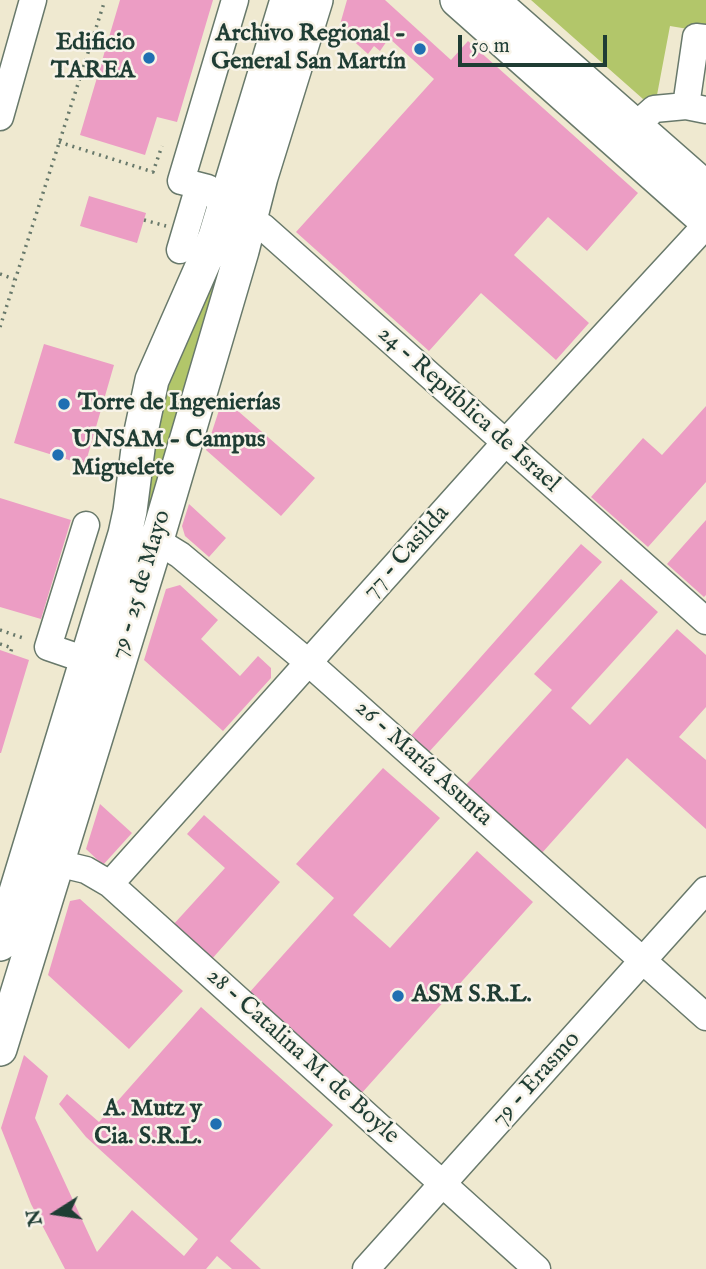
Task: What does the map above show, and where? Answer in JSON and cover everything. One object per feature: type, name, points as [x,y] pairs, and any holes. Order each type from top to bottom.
[{"type":"main road","name":"79 - 25 de Mayo","points":[[0,1049],[57,863],[140,539],[237,214],[287,0]]},
{"type":"main road","name":"79 - 25 de Mayo","points":[[0,944],[86,660],[140,539],[130,511],[139,441],[152,380],[215,237],[237,214],[316,0]]},
{"type":"main road","points":[[457,0],[706,223]]},
{"type":"main road","points":[[492,0],[706,188]]},
{"type":"street","points":[[0,117],[33,0]]},
{"type":"street","name":"24 - República de Israel","points":[[235,0],[181,181],[211,190],[237,214],[263,227],[706,621]]},
{"type":"street","points":[[635,126],[654,109],[696,108],[696,37],[706,38]]},
{"type":"street","points":[[180,250],[199,186]]},
{"type":"street","name":"77 - Casilda","points":[[110,884],[706,223]]},
{"type":"street","points":[[86,525],[48,647],[86,660]]},
{"type":"street","name":"26 - María Asunta","points":[[140,539],[180,555],[309,663],[706,1017]]},
{"type":"street","name":"28 - Catalina M. de Boyle","points":[[57,863],[86,870],[110,884],[537,1269]]},
{"type":"street","name":"79 - Erasmo","points":[[366,1269],[706,890]]},
{"type":"path","points":[[0,327],[104,3]]},
{"type":"path","points":[[59,142],[153,172],[162,146]]},
{"type":"path","points":[[0,274],[14,279]]},
{"type":"path","points":[[0,630],[48,647]]},
{"type":"path","points":[[0,644],[12,648],[10,654]]},
{"type":"green space","points":[[531,0],[706,0],[706,32],[670,26],[657,95],[643,99]]},
{"type":"green space","points":[[224,256],[147,513],[145,513],[158,404]]},
{"type":"building","name":"Edificio TAREA","points":[[120,0],[213,0],[177,122],[157,117],[145,155],[80,135]]},
{"type":"building","points":[[347,0],[385,0],[451,60],[468,41],[638,193],[587,251],[548,217],[514,255],[589,323],[556,360],[481,293],[429,351],[296,232],[434,79],[389,38],[380,51],[374,46],[368,54],[339,28]]},
{"type":"building","points":[[89,196],[146,213],[137,243],[80,226]]},
{"type":"building","name":"Torre de Ingenierías","points":[[44,344],[114,365],[85,465],[14,443]]},
{"type":"building","points":[[223,398],[315,478],[281,516],[206,450]]},
{"type":"building","points":[[706,406],[706,482],[648,547],[591,497],[643,438],[662,455]]},
{"type":"building","points":[[0,498],[71,520],[41,619],[0,607]]},
{"type":"building","points":[[189,504],[226,538],[209,557],[185,536],[182,526]]},
{"type":"building","points":[[706,520],[706,595],[704,597],[667,564]]},
{"type":"building","points":[[581,544],[602,562],[428,753],[410,737]]},
{"type":"building","points":[[621,579],[658,612],[571,708],[590,725],[677,629],[695,645],[706,655],[706,707],[679,737],[706,760],[706,829],[627,758],[541,854],[465,786],[552,690],[534,674]]},
{"type":"building","points":[[180,585],[218,620],[201,639],[240,676],[258,656],[271,668],[271,678],[223,731],[144,660],[166,589]]},
{"type":"building","points":[[0,650],[29,660],[1,753],[0,753]]},
{"type":"building","points":[[383,768],[440,818],[353,915],[390,948],[477,851],[533,902],[360,1095],[248,994],[334,898],[296,864]]},
{"type":"building","points":[[100,804],[132,833],[103,865],[86,849]]},
{"type":"building","points":[[204,815],[280,882],[211,960],[172,926],[225,868],[187,834]]},
{"type":"building","points":[[80,899],[183,991],[129,1049],[48,975],[70,901]]},
{"type":"building","points":[[201,1007],[333,1125],[230,1241],[261,1269],[232,1269],[217,1256],[206,1269],[65,1269],[31,1204],[1,1128],[24,1055],[48,1076],[35,1118],[97,1252],[132,1210],[184,1256],[198,1239],[86,1137],[59,1104],[67,1094],[99,1122]]},
{"type":"place","name":"Archivo Regional - General San Martín","points":[[420,49]]},
{"type":"place","name":"Edificio TAREA","points":[[149,58]]},
{"type":"place","name":"Torre de Ingenierías","points":[[64,404]]},
{"type":"place","name":"UNSAM - Campus Miguelete","points":[[58,455]]},
{"type":"place","name":"ASM S.R.L.","points":[[398,996]]},
{"type":"place","name":"A. Mutz y Cia. S.R.L.","points":[[216,1124]]}]
